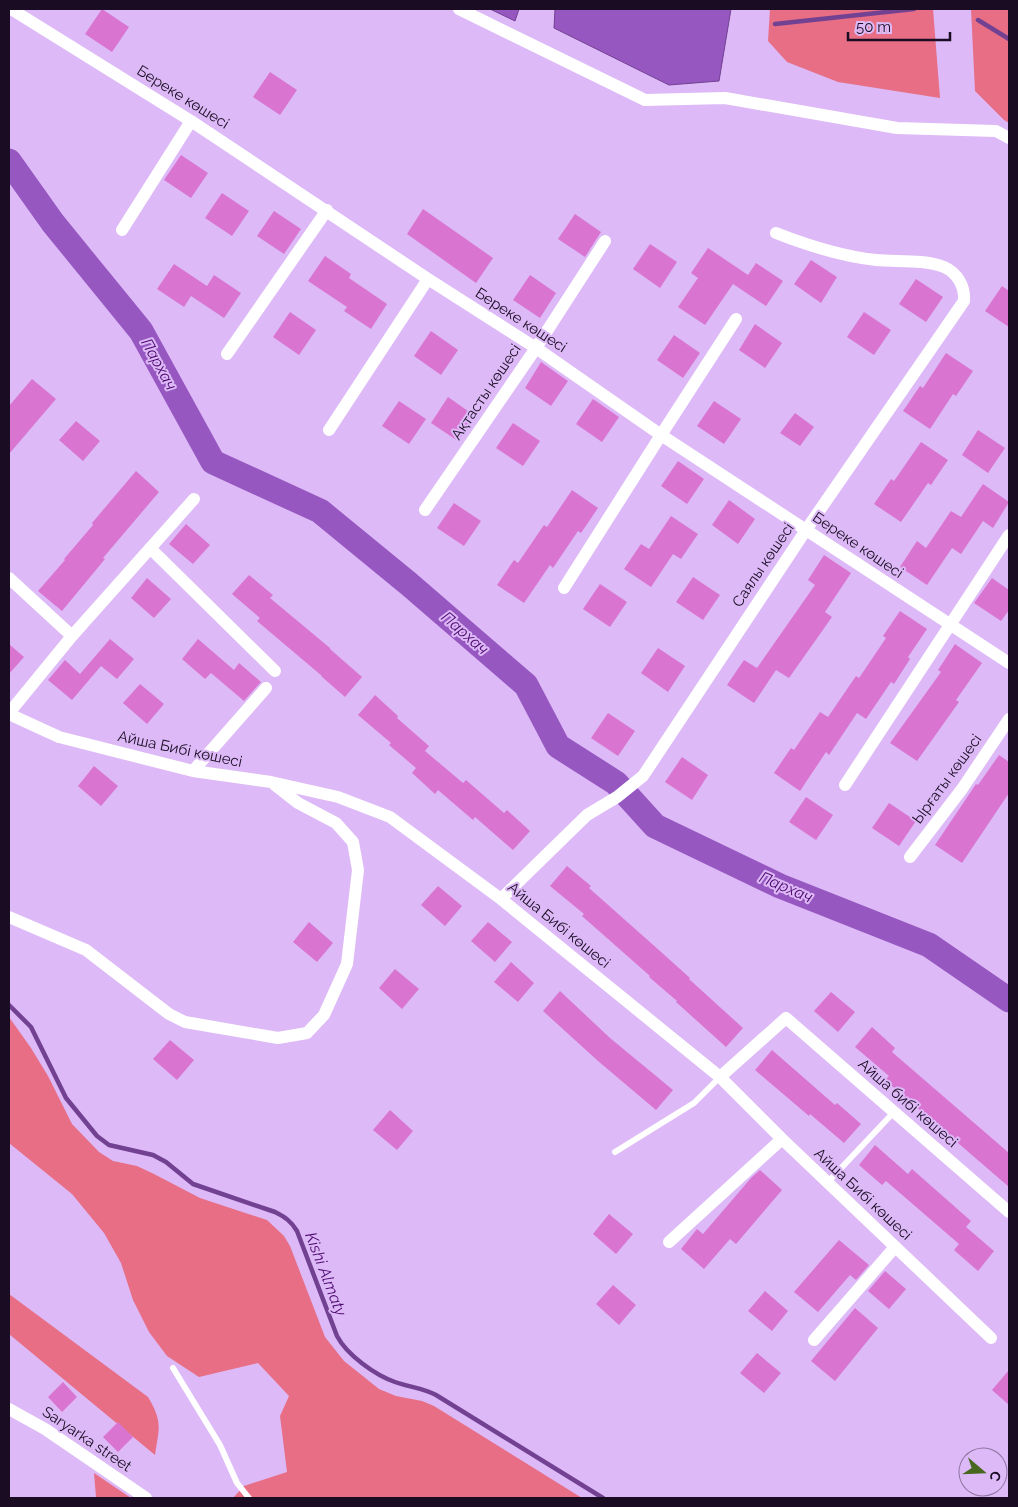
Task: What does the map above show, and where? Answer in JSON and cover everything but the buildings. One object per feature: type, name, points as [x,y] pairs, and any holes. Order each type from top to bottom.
[{"type":"street","name":"Береке көшесі","points":[[12,9],[190,120],[428,279],[536,348],[660,435],[1009,663]]},
{"type":"street","points":[[460,9],[645,100],[725,98],[897,128],[996,131],[1009,138]]},
{"type":"street","points":[[122,230],[190,120]]},
{"type":"street","points":[[227,354],[327,210]]},
{"type":"street","name":"Саялы көшесі","points":[[501,899],[587,815],[616,797],[643,776],[806,530],[964,301],[965,291],[963,285],[945,268],[925,263],[849,256],[825,251],[776,233]]},
{"type":"street","name":"Ақтасты көшесі","points":[[426,510],[536,348],[605,241]]},
{"type":"street","points":[[329,430],[428,279]]},
{"type":"street","points":[[564,588],[660,435],[736,320]]},
{"type":"street","points":[[9,714],[72,636],[194,499]]},
{"type":"street","points":[[845,784],[1009,535]]},
{"type":"street","points":[[150,548],[275,671]]},
{"type":"street","points":[[9,578],[72,636]]},
{"type":"street","points":[[193,771],[266,688]]},
{"type":"street","name":"Айша Бибі көшесі","points":[[9,714],[59,737],[193,771],[271,782],[338,797],[390,817],[501,899],[720,1077],[827,1183],[991,1338]]},
{"type":"street","name":"Ырғаты көшесі","points":[[910,857],[962,789],[1009,718]]},
{"type":"street","points":[[9,916],[86,950],[169,1014],[185,1022],[278,1038],[307,1033],[324,1015],[347,964],[358,870],[353,842],[336,822],[298,803],[271,782]]},
{"type":"street","name":"Айша бибі көшесі","points":[[720,1077],[786,1018],[1009,1212]]},
{"type":"street","points":[[670,1242],[782,1139]]},
{"type":"street","points":[[814,1340],[895,1247]]},
{"type":"street","name":"Saryarka street","points":[[9,1408],[146,1498]]},
{"type":"street","points":[[9,1421],[26,1418]]},
{"type":"lane","points":[[614,1152],[694,1102],[720,1077]]},
{"type":"lane","points":[[827,1183],[894,1112]]},
{"type":"lane","points":[[173,1368],[220,1445],[237,1483],[249,1498]]},
{"type":"shaded area","points":[[490,9],[519,9],[515,21]]},
{"type":"shaded area","points":[[555,9],[731,9],[719,81],[669,85],[554,28]]},
{"type":"shaded area","points":[[770,9],[933,9],[940,98],[838,82],[787,62],[768,41]]},
{"type":"shaded area","points":[[971,9],[1009,9],[1009,123],[975,91]]},
{"type":"shaded area","points":[[9,1017],[48,1076],[72,1124],[99,1152],[113,1161],[137,1166],[200,1198],[267,1220],[284,1236],[290,1246],[325,1337],[344,1361],[379,1389],[396,1396],[422,1401],[434,1406],[582,1498],[233,1498],[244,1486],[287,1472],[280,1416],[289,1396],[258,1363],[199,1377],[167,1356],[149,1332],[133,1300],[121,1263],[104,1233],[72,1194],[9,1143]]},
{"type":"shaded area","points":[[9,1294],[148,1397],[156,1413],[159,1425],[155,1455],[9,1334]]},
{"type":"shaded area","points":[[94,1473],[131,1498],[94,1498],[96,1497]]},
{"type":"waterway","points":[[775,24],[914,9]]},
{"type":"waterway","points":[[978,20],[1009,39]]},
{"type":"waterway","name":"Пархач","points":[[9,161],[53,223],[141,331],[213,462],[320,511],[409,584],[526,685],[558,746],[616,783],[655,826],[780,886],[929,945],[1009,1000]]},
{"type":"waterway","name":"Kіshі Almaty","points":[[9,1005],[31,1027],[66,1098],[97,1136],[109,1145],[153,1155],[166,1162],[193,1184],[275,1212],[290,1222],[297,1231],[337,1336],[354,1357],[387,1379],[436,1395],[603,1498]]}]
